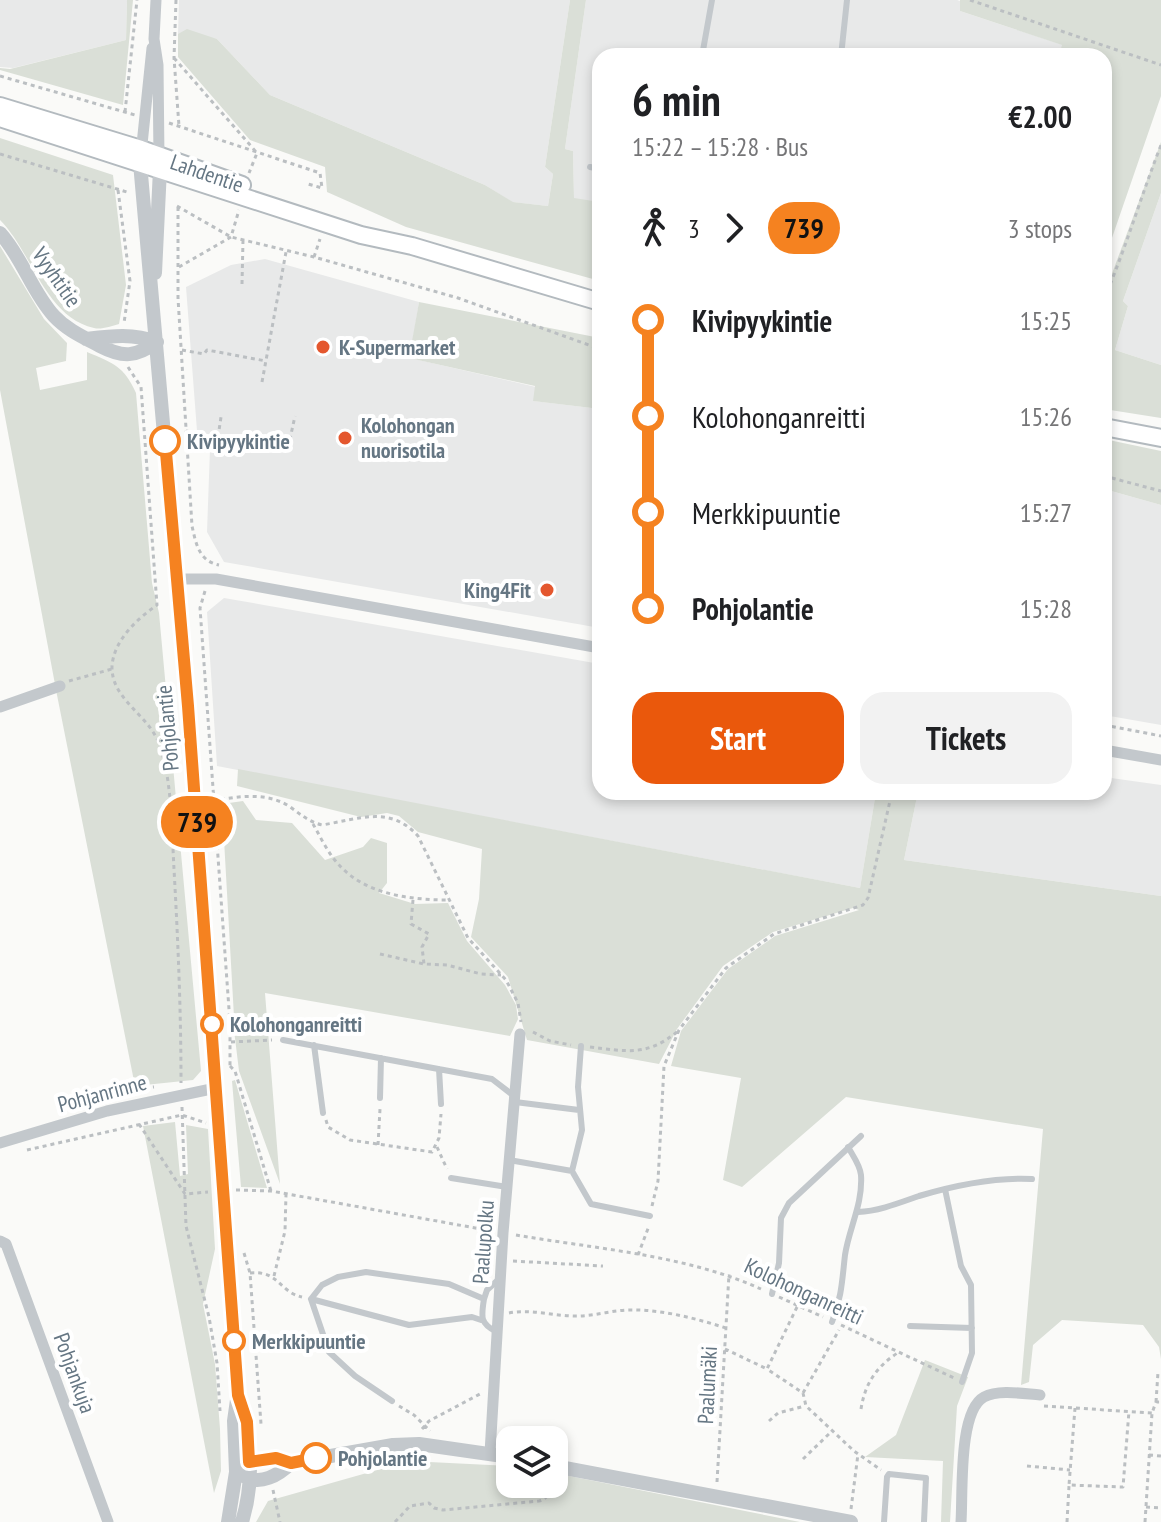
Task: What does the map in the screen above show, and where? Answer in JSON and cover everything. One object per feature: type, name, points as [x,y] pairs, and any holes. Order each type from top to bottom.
[{"type":"main road","name":"Lahdentie","points":[[0,106],[361,235],[412,246],[592,300]]},
{"type":"main road","name":"Lahdentie","points":[[0,118],[140,156]]},
{"type":"main road","points":[[1112,429],[1161,438]]},
{"type":"street","points":[[140,156],[156,0]]},
{"type":"street","points":[[154,39],[158,65],[159,162]]},
{"type":"street","name":"Pohjolantie","points":[[140,156],[222,1085],[222,1170],[238,1395],[234,1421],[236,1472],[228,1522]]},
{"type":"street","name":"Pohjolantie","points":[[153,298],[159,162]]},
{"type":"street","name":"Vyyhtitie","points":[[0,233],[51,313],[72,332],[86,339],[124,335],[157,342]]},
{"type":"street","points":[[176,579],[216,579],[592,647]]},
{"type":"street","points":[[0,707],[60,686]]},
{"type":"street","points":[[1112,751],[1161,760]]},
{"type":"street","name":"Paalupolku","points":[[490,1453],[501,1261],[520,1029]]},
{"type":"street","name":"Pohjanrinne","points":[[0,1143],[107,1111],[222,1085]]},
{"type":"street","name":"Pohjankuja","points":[[0,1241],[6,1244],[108,1522]]},
{"type":"street","points":[[961,1522],[967,1425],[977,1403],[992,1394],[1040,1395]]},
{"type":"street","name":"Pohjolantie","points":[[238,1395],[247,1422],[251,1480],[242,1522]]},
{"type":"street","points":[[291,1463],[278,1476],[251,1480],[236,1472],[249,1462],[276,1458],[291,1463],[393,1445],[419,1444],[496,1454]]},
{"type":"street","points":[[568,1469],[716,1498],[851,1517]]},
{"type":"lane","points":[[703,48],[712,0]]},
{"type":"lane","points":[[842,48],[847,0]]},
{"type":"lane","points":[[283,1040],[492,1079],[514,1099],[579,1110]]},
{"type":"lane","points":[[314,1045],[323,1113]]},
{"type":"lane","points":[[581,1046],[579,1110],[582,1130],[572,1171],[591,1204],[650,1216]]},
{"type":"lane","points":[[380,1098],[381,1058]]},
{"type":"lane","points":[[439,1069],[441,1104]]},
{"type":"lane","points":[[772,1294],[779,1263],[781,1218],[789,1203],[861,1136]]},
{"type":"lane","points":[[832,1322],[843,1290],[845,1256],[858,1212],[861,1172],[848,1147]]},
{"type":"lane","points":[[509,1160],[572,1171]]},
{"type":"lane","points":[[451,1178],[507,1187]]},
{"type":"lane","points":[[858,1212],[989,1180],[1032,1179]]},
{"type":"lane","points":[[945,1189],[961,1266],[971,1285],[972,1353],[962,1382]]},
{"type":"lane","points":[[311,1299],[322,1285],[338,1277],[366,1272],[449,1284],[484,1299]]},
{"type":"lane","points":[[497,1332],[485,1327],[481,1320],[484,1299],[492,1283],[500,1278]]},
{"type":"lane","points":[[311,1299],[409,1325],[472,1317],[481,1320]]},
{"type":"lane","points":[[311,1299],[329,1352],[355,1376],[392,1401]]},
{"type":"lane","points":[[910,1326],[972,1328]]},
{"type":"lane","points":[[884,1522],[887,1475],[926,1478],[924,1522]]},
{"type":"path","points":[[125,112],[137,0]]},
{"type":"path","points":[[176,0],[174,58],[179,126]]},
{"type":"path","points":[[970,0],[1111,48]]},
{"type":"path","points":[[1112,48],[1161,65]]},
{"type":"path","points":[[174,58],[257,153]]},
{"type":"path","points":[[0,76],[132,114]]},
{"type":"path","points":[[169,123],[320,173],[322,188],[308,184]]},
{"type":"path","points":[[1112,280],[1161,145]]},
{"type":"path","points":[[249,173],[257,153]]},
{"type":"path","points":[[0,154],[118,190],[130,281],[124,317]]},
{"type":"path","points":[[207,563],[201,556],[192,526],[177,268],[178,207],[231,237],[458,298],[592,346]]},
{"type":"path","points":[[177,268],[231,237],[240,207]]},
{"type":"path","points":[[314,257],[319,239],[333,242]]},
{"type":"path","points":[[242,284],[243,240]]},
{"type":"path","points":[[262,382],[287,250]]},
{"type":"path","points":[[246,357],[248,349]]},
{"type":"path","points":[[182,350],[204,354],[207,350],[266,361]]},
{"type":"path","points":[[128,369],[141,387],[157,605],[139,618],[122,640],[114,654],[112,669],[113,682],[157,737],[164,761],[173,845],[181,986],[181,1084],[171,1085]]},
{"type":"path","points":[[185,431],[288,448],[295,416]]},
{"type":"path","points":[[218,437],[221,417]]},
{"type":"path","points":[[1112,478],[1161,491]]},
{"type":"path","points":[[204,595],[200,608],[231,1042],[230,1066],[222,1085]]},
{"type":"path","points":[[60,686],[112,669]]},
{"type":"path","points":[[1112,727],[1161,736]]},
{"type":"path","points":[[213,801],[242,796],[268,798],[322,825],[386,815],[397,818],[418,836],[468,938],[501,975],[518,1003],[520,1029],[550,1041],[634,1052],[662,1044],[679,1030],[726,968],[774,934],[863,905],[868,898],[890,800]]},
{"type":"path","points":[[313,823],[337,864],[348,874],[377,889],[413,900],[450,900]]},
{"type":"path","points":[[413,900],[411,924],[429,934],[422,947],[424,964]]},
{"type":"path","points":[[380,954],[481,974],[501,975]]},
{"type":"path","points":[[638,1255],[648,1231],[658,1181],[664,1066],[679,1030]]},
{"type":"path","points":[[231,1042],[283,1040]]},
{"type":"path","name":"Kolohonganreitti","points":[[230,1066],[235,1071],[271,1191],[638,1255],[729,1274],[962,1382]]},
{"type":"path","points":[[106,1096],[130,1089],[161,1086]]},
{"type":"path","points":[[378,1145],[380,1098]]},
{"type":"path","points":[[441,1104],[437,1147],[451,1178]]},
{"type":"path","points":[[323,1113],[328,1127],[350,1140],[432,1152],[437,1147]]},
{"type":"path","points":[[15,1153],[182,1115],[208,1124]]},
{"type":"path","points":[[182,1115],[186,1226],[209,1317],[217,1363],[221,1416]]},
{"type":"path","points":[[139,1124],[185,1194]]},
{"type":"path","points":[[274,1276],[285,1231],[286,1194]]},
{"type":"path","points":[[242,1247],[250,1273],[262,1433]]},
{"type":"path","points":[[501,1261],[603,1266]]},
{"type":"path","points":[[250,1273],[274,1276],[295,1295],[311,1299]]},
{"type":"path","name":"Paalumäki","points":[[716,1498],[729,1274]]},
{"type":"path","points":[[767,1369],[798,1305]]},
{"type":"path","points":[[498,1316],[522,1312],[601,1316],[636,1311],[668,1313],[726,1328]]},
{"type":"path","points":[[842,1326],[803,1393],[806,1406],[858,1454],[887,1475]]},
{"type":"path","points":[[725,1349],[767,1369],[803,1393]]},
{"type":"path","points":[[861,1409],[867,1384],[874,1372],[885,1360],[899,1352]]},
{"type":"path","points":[[1145,1522],[1152,1413],[1159,1402],[1158,1372]]},
{"type":"path","points":[[420,1432],[425,1425],[482,1393],[494,1381]]},
{"type":"path","points":[[392,1401],[425,1425]]},
{"type":"path","points":[[1033,1405],[1152,1413]]},
{"type":"path","points":[[769,1421],[778,1413],[806,1406]]},
{"type":"path","points":[[1067,1522],[1075,1408]]},
{"type":"path","points":[[1069,1485],[1123,1487],[1129,1411]]},
{"type":"path","points":[[803,1459],[832,1430]]},
{"type":"path","points":[[851,1517],[858,1454]]},
{"type":"path","points":[[1149,1455],[1161,1456]]},
{"type":"path","points":[[1027,1466],[1070,1470]]},
{"type":"path","points":[[273,1489],[280,1522]]},
{"type":"path","points":[[395,1522],[402,1520],[410,1506],[429,1503],[443,1510],[546,1498]]},
{"type":"path","points":[[1146,1507],[1161,1508]]},
{"type":"shaded area","points":[[0,0],[127,0],[126,40],[13,68],[0,67]]},
{"type":"shaded area","points":[[127,0],[133,0],[123,105],[0,70],[126,40]]},
{"type":"shaded area","points":[[179,0],[570,0],[545,167],[553,174],[548,206],[512,202],[485,185],[270,95],[217,39],[178,34]]},
{"type":"shaded area","points":[[570,0],[586,0],[565,149],[573,151],[574,198],[592,201],[592,279],[406,227],[327,192],[325,167],[250,140],[178,57],[178,34],[187,29],[217,39],[270,95],[485,185],[513,202],[548,206],[553,174],[545,167]]},
{"type":"shaded area","points":[[586,0],[957,0],[960,1],[960,11],[1063,45],[1062,48],[592,48],[592,201],[574,199],[573,151],[565,149]]},
{"type":"shaded area","points":[[960,0],[1161,0],[1161,96],[1112,238],[1112,48],[1061,48],[1062,45],[960,11]]},
{"type":"shaded area","points":[[0,138],[113,175],[126,285],[119,324],[94,328],[77,322],[63,311],[0,220]]},
{"type":"shaded area","points":[[1161,142],[1161,193],[1123,301],[1128,306],[1115,350],[1161,365],[1161,418],[1112,410],[1112,274]]},
{"type":"shaded area","points":[[1161,193],[1161,365],[1115,350],[1128,306],[1123,301]]},
{"type":"shaded area","points":[[0,246],[44,319],[67,343],[66,361],[36,368],[40,390],[87,380],[87,352],[117,366],[136,393],[201,1071],[193,1080],[135,1086],[0,390]]},
{"type":"shaded area","points":[[265,259],[419,302],[410,358],[536,387],[534,401],[592,408],[592,627],[224,562],[207,532],[210,449],[198,444],[186,287],[231,265]]},
{"type":"shaded area","points":[[419,302],[592,336],[592,408],[533,401],[535,386],[409,358]]},
{"type":"shaded area","points":[[1112,441],[1161,451],[1161,505],[1112,491]]},
{"type":"shaded area","points":[[1112,491],[1161,505],[1161,725],[1112,716]]},
{"type":"shaded area","points":[[224,598],[592,663],[592,800],[875,800],[860,888],[217,766],[207,612]]},
{"type":"shaded area","points":[[238,769],[860,888],[875,800],[916,800],[904,860],[1161,896],[1161,1359],[1159,1347],[1143,1325],[1062,1320],[1033,1345],[1029,1382],[1021,1385],[1043,1129],[846,1097],[742,1187],[723,1180],[741,1078],[671,1066],[681,1031],[728,969],[775,936],[859,910],[853,908],[773,932],[723,966],[677,1029],[659,1064],[527,1040],[508,977],[471,937],[479,899],[482,849],[418,832],[399,816],[387,813],[361,817],[237,786]]},
{"type":"shaded area","points":[[1112,778],[1161,785],[1161,896],[904,860],[916,800],[1112,800]]},
{"type":"shaded area","points":[[243,801],[256,820],[292,823],[325,860],[363,847],[371,838],[387,843],[387,883],[379,893],[415,904],[448,903],[467,941],[505,985],[516,1005],[518,1019],[510,1036],[265,993],[280,1184],[239,1071],[234,1030],[240,1028],[239,1017],[234,1017],[222,804]]},
{"type":"shaded area","points":[[235,1080],[267,1188],[241,1187],[232,1081]]},
{"type":"shaded area","points":[[175,1122],[180,1176],[188,1174],[186,1125],[208,1129],[215,1249],[203,1304],[215,1364],[220,1429],[221,1471],[214,1493],[143,1126]]},
{"type":"shaded area","points":[[925,1360],[968,1377],[957,1406],[950,1522],[941,1522],[943,1461],[865,1457],[896,1435]]},
{"type":"shaded area","points":[[409,1461],[496,1465],[496,1498],[568,1498],[568,1476],[800,1522],[256,1522],[268,1501]]},
{"type":"bus line","name":"739","points":[[165,441],[188,706],[238,1395],[247,1422],[249,1462],[276,1458],[291,1463],[316,1458]]},
{"type":"place","name":"K-Supermarket","points":[[323,347]]},
{"type":"place","name":"Kolohongan nuorisotila","points":[[345,438]]},
{"type":"place","name":"Kivipyykintie","points":[[165,441]]},
{"type":"place","name":"King4Fit","points":[[547,590]]},
{"type":"place","name":"Kolohonganreitti","points":[[212,1024]]},
{"type":"place","name":"Merkkipuuntie","points":[[234,1341]]},
{"type":"place","name":"Pohjolantie","points":[[316,1458]]}]
